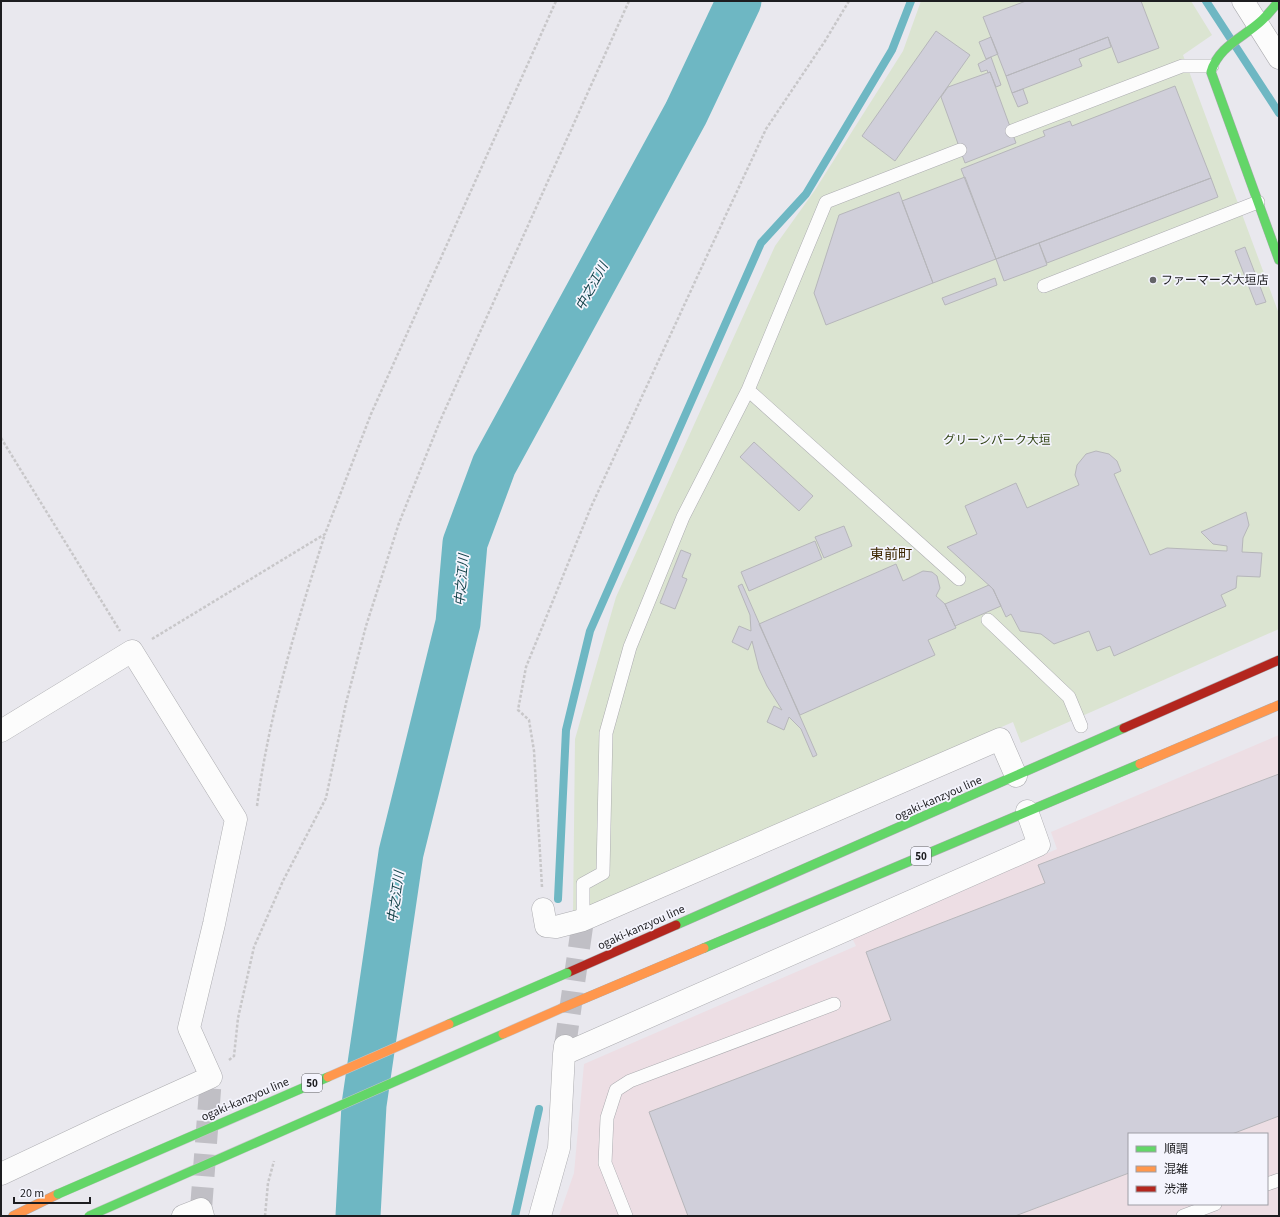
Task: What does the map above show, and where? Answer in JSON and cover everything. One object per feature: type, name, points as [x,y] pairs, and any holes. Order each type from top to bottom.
[{"type":"main road","points":[[1279,1],[1253,28],[1220,53],[1212,66],[1211,72],[1279,260]]},
{"type":"main road","name":"ogaki-kanzyou line","points":[[13,1216],[58,1194],[567,973],[1279,660]]},
{"type":"main road","name":"50","points":[[89,1216],[562,1008],[1279,705]]},
{"type":"street","points":[[1243,1],[1253,28],[1279,58]]},
{"type":"street","points":[[1,731],[132,651],[236,819],[214,924],[189,1028],[211,1077],[1,1174]]},
{"type":"street","points":[[543,909],[546,926],[556,927],[583,920],[1000,739],[1016,776]]},
{"type":"street","points":[[540,1216],[559,1148],[565,1050],[1039,845],[1027,811]]},
{"type":"street","points":[[183,1216],[201,1209],[203,1216]]},
{"type":"lane","points":[[1012,131],[1182,66],[1212,66]]},
{"type":"lane","points":[[583,920],[583,884],[603,873],[606,733],[630,647],[683,518],[748,390],[826,202],[960,150]]},
{"type":"lane","points":[[1044,286],[1258,202]]},
{"type":"lane","points":[[748,390],[959,579]]},
{"type":"lane","points":[[988,620],[1069,697],[1081,726]]},
{"type":"lane","points":[[626,1216],[605,1162],[606,1118],[616,1090],[630,1081],[834,1004]]},
{"type":"lane","points":[[1268,1184],[1279,1180]]},
{"type":"lane","points":[[1183,1216],[1212,1205]]},
{"type":"path","points":[[257,810],[262,764],[280,688],[299,617],[325,534],[371,414],[556,1]]},
{"type":"path","points":[[211,1077],[234,1056],[238,1018],[254,947],[283,882],[326,798],[346,703],[366,626],[399,523],[440,421],[629,1]]},
{"type":"path","points":[[543,909],[534,751],[529,720],[518,710],[526,667],[591,506],[766,130],[825,42],[849,1]]},
{"type":"path","points":[[1,438],[132,651],[325,534]]},
{"type":"path","points":[[265,1216],[268,1183],[275,1158]]},
{"type":"shaded area","points":[[1279,735],[1279,1216],[559,1216],[574,1173],[584,1064],[856,946],[852,938],[1057,849],[1051,832]]},
{"type":"green space","name":"グリーンパーク大垣","points":[[921,1],[1191,1],[1212,35],[1183,55],[1279,314],[1279,629],[1021,743],[1013,722],[573,915],[575,739],[616,597],[775,246],[815,190],[903,51]]},
{"type":"building","points":[[1026,1],[1141,1],[1159,48],[1118,63],[1108,37],[1006,76],[983,17]]},
{"type":"building","points":[[936,31],[970,55],[895,161],[862,136]]},
{"type":"building","points":[[991,37],[998,54],[986,59],[979,42]]},
{"type":"building","points":[[1108,37],[1111,47],[1079,59],[1082,66],[1012,93],[1006,76]]},
{"type":"building","points":[[991,57],[1001,85],[996,87],[990,72],[988,73],[987,70],[981,72],[978,64]]},
{"type":"building","points":[[990,72],[1016,143],[965,163],[941,97],[948,87]]},
{"type":"building","points":[[1175,86],[1211,178],[996,259],[961,169],[1045,136],[1043,131],[1070,121],[1072,126]]},
{"type":"building","points":[[1023,89],[1028,103],[1018,107],[1012,93]]},
{"type":"building","points":[[965,177],[996,259],[933,283],[902,201]]},
{"type":"building","points":[[1211,178],[1218,197],[1047,263],[1039,243]]},
{"type":"building","points":[[899,192],[933,283],[826,325],[814,293],[839,215]]},
{"type":"building","points":[[1039,243],[1047,265],[1004,281],[996,259]]},
{"type":"building","points":[[1245,247],[1266,302],[1256,305],[1235,251]]},
{"type":"building","points":[[995,278],[997,285],[945,305],[942,298]]},
{"type":"building","points":[[754,442],[813,496],[799,511],[740,457]]},
{"type":"building","points":[[1096,451],[1109,454],[1117,461],[1121,471],[1114,474],[1150,555],[1167,548],[1227,551],[1227,546],[1213,544],[1201,532],[1246,512],[1249,525],[1243,538],[1242,552],[1262,553],[1260,577],[1237,576],[1236,588],[1221,595],[1226,606],[1114,656],[1110,646],[1097,651],[1089,631],[1054,644],[1041,634],[1020,631],[1011,614],[1006,617],[993,589],[947,547],[977,534],[965,506],[1016,483],[1027,508],[1079,485],[1075,475],[1077,465],[1086,454]]},
{"type":"building","points":[[844,526],[852,546],[824,558],[815,537]]},
{"type":"building","points":[[815,541],[822,559],[749,591],[741,572]]},
{"type":"building","points":[[681,550],[691,554],[682,577],[687,579],[675,609],[660,603]]},
{"type":"building","points":[[896,564],[903,581],[923,571],[932,572],[937,576],[940,588],[936,596],[945,604],[956,628],[928,640],[935,655],[800,715],[759,624]]},
{"type":"building","points":[[742,584],[817,755],[813,757],[801,729],[789,717],[784,730],[767,722],[774,706],[782,710],[767,686],[759,669],[752,641],[748,650],[732,642],[739,626],[751,631],[750,615],[738,586]]},
{"type":"building","points":[[989,585],[993,589],[1001,606],[955,626],[945,604]]},
{"type":"building","points":[[1279,774],[1279,1116],[1235,1133],[1128,1133],[1128,1173],[1015,1216],[688,1216],[649,1112],[891,1020],[866,952],[1045,883],[1038,865]]},
{"type":"waterway","name":"中之江川","points":[[358,1216],[364,1105],[401,853],[458,623],[465,543],[494,465],[686,113],[739,1]]},
{"type":"waterway","points":[[558,899],[566,730],[590,631],[761,243],[806,194],[892,50],[911,1]]},
{"type":"waterway","points":[[1206,1],[1279,113]]},
{"type":"waterway","points":[[515,1216],[539,1109]]},
{"type":"tunnel","points":[[565,1046],[583,920]]},
{"type":"tunnel","points":[[201,1209],[211,1077]]},
{"type":"traffic: fast","points":[[1279,1],[1268,15],[1225,49],[1214,63],[1211,72],[1279,260]]},
{"type":"traffic: fast","points":[[676,925],[1124,728]]},
{"type":"traffic: fast","points":[[704,948],[1140,764]]},
{"type":"traffic: fast","points":[[449,1024],[567,973]]},
{"type":"traffic: fast","points":[[89,1216],[503,1034]]},
{"type":"traffic: fast","points":[[58,1194],[328,1077]]},
{"type":"traffic: slow","points":[[1140,764],[1279,705]]},
{"type":"traffic: slow","points":[[562,1008],[704,948]]},
{"type":"traffic: slow","points":[[503,1034],[562,1008]]},
{"type":"traffic: slow","points":[[328,1077],[449,1024]]},
{"type":"traffic: slow","points":[[13,1216],[58,1194]]},
{"type":"traffic: jam","points":[[1124,728],[1279,660]]},
{"type":"traffic: jam","points":[[567,973],[676,925]]},
{"type":"place","name":"ファーマーズ大垣店","points":[[1153,280]]},
{"type":"district","name":"東前町","points":[[891,554]]}]
